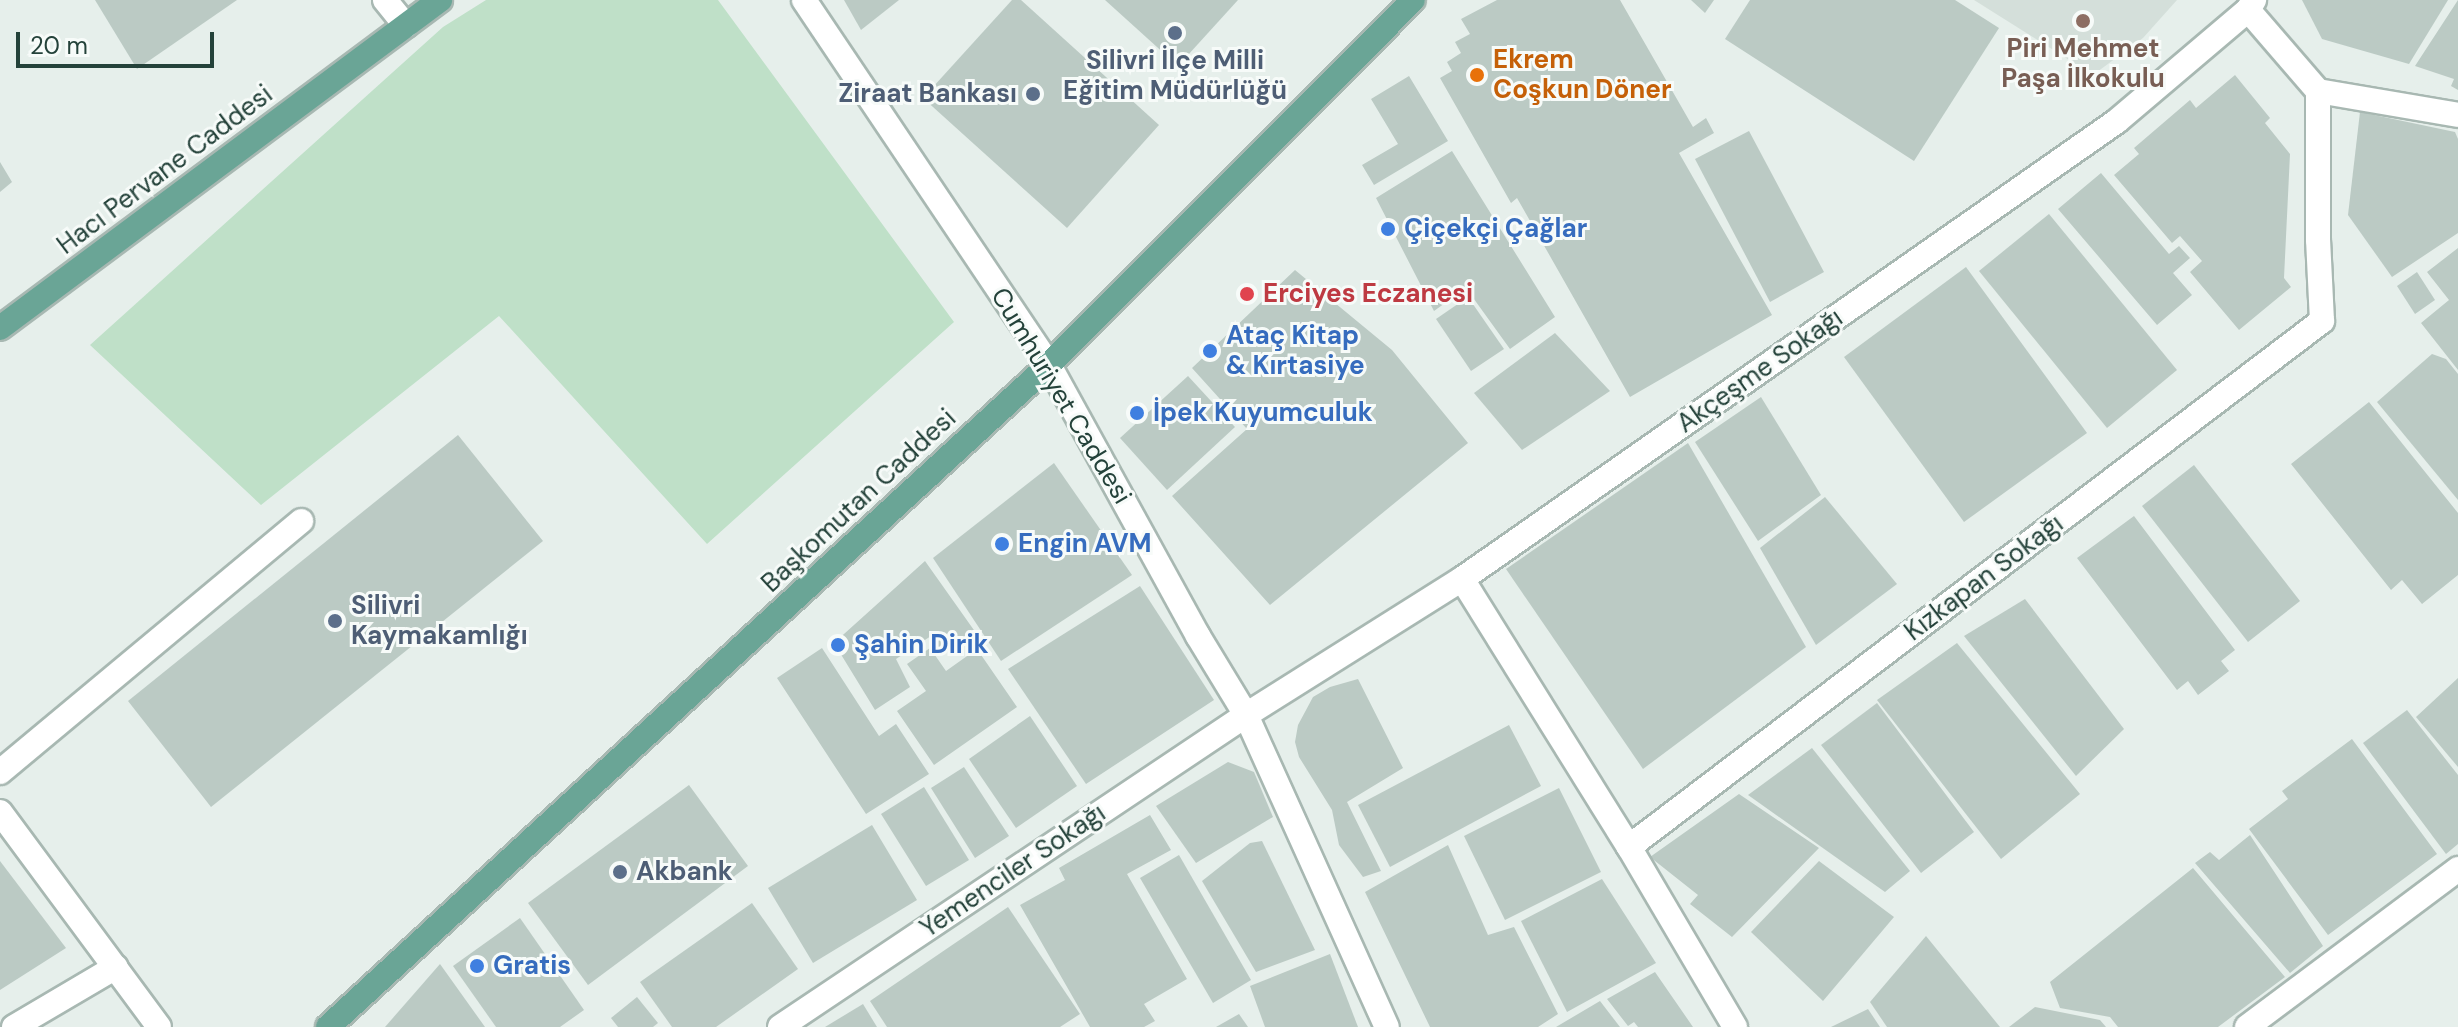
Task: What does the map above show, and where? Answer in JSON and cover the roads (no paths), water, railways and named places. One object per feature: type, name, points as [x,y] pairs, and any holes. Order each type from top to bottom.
[{"type":"main road","name":"Hacı Pervane Caddesi","points":[[0,328],[440,0]]},
{"type":"main road","name":"Başkomutan Caddesi","points":[[328,1027],[1049,365],[1413,0]]},
{"type":"street","points":[[385,0],[406,26]]},
{"type":"street","name":"Cumhuriyet Caddesi","points":[[804,0],[1049,365],[1198,636],[1246,715],[1387,1027]]},
{"type":"street","points":[[2251,5],[2318,91],[2458,115]]},
{"type":"street","name":"Akçeşme Sokağı","points":[[1246,715],[1462,579],[2117,121],[2251,5]]},
{"type":"street","name":"Kızkapan Sokağı","points":[[1629,847],[2322,321],[2318,240],[2318,91]]},
{"type":"street","points":[[0,772],[301,521]]},
{"type":"street","points":[[1462,579],[1629,847],[1735,1027]]},
{"type":"street","name":"Yemenciler Sokağı","points":[[780,1027],[1246,715]]},
{"type":"street","points":[[0,812],[159,1027]]},
{"type":"street","points":[[2247,1027],[2458,869]]},
{"type":"street","points":[[14,1027],[116,967]]},
{"type":"place","name":"Piri Mehmet Paşa İlkokulu","points":[[2083,21]]},
{"type":"place","name":"Silivri İlçe Milli Eğitim Müdürlüğü","points":[[1175,33]]},
{"type":"place","name":"Ekrem Coşkun Döner","points":[[1477,75]]},
{"type":"place","name":"Ziraat Bankası","points":[[1033,94]]},
{"type":"place","name":"Çiçekçi Çağlar","points":[[1388,229]]},
{"type":"place","name":"Erciyes Eczanesi","points":[[1247,294]]},
{"type":"place","name":"Ataç Kitap & Kırtasiye","points":[[1210,351]]},
{"type":"place","name":"İpek Kuyumculuk","points":[[1137,413]]},
{"type":"place","name":"Engin AVM","points":[[1002,544]]},
{"type":"place","name":"Silivri Kaymakamlığı","points":[[335,621]]},
{"type":"place","name":"Şahin Dirik","points":[[838,645]]},
{"type":"place","name":"Akbank","points":[[620,872]]},
{"type":"place","name":"Gratis","points":[[477,966]]}]
